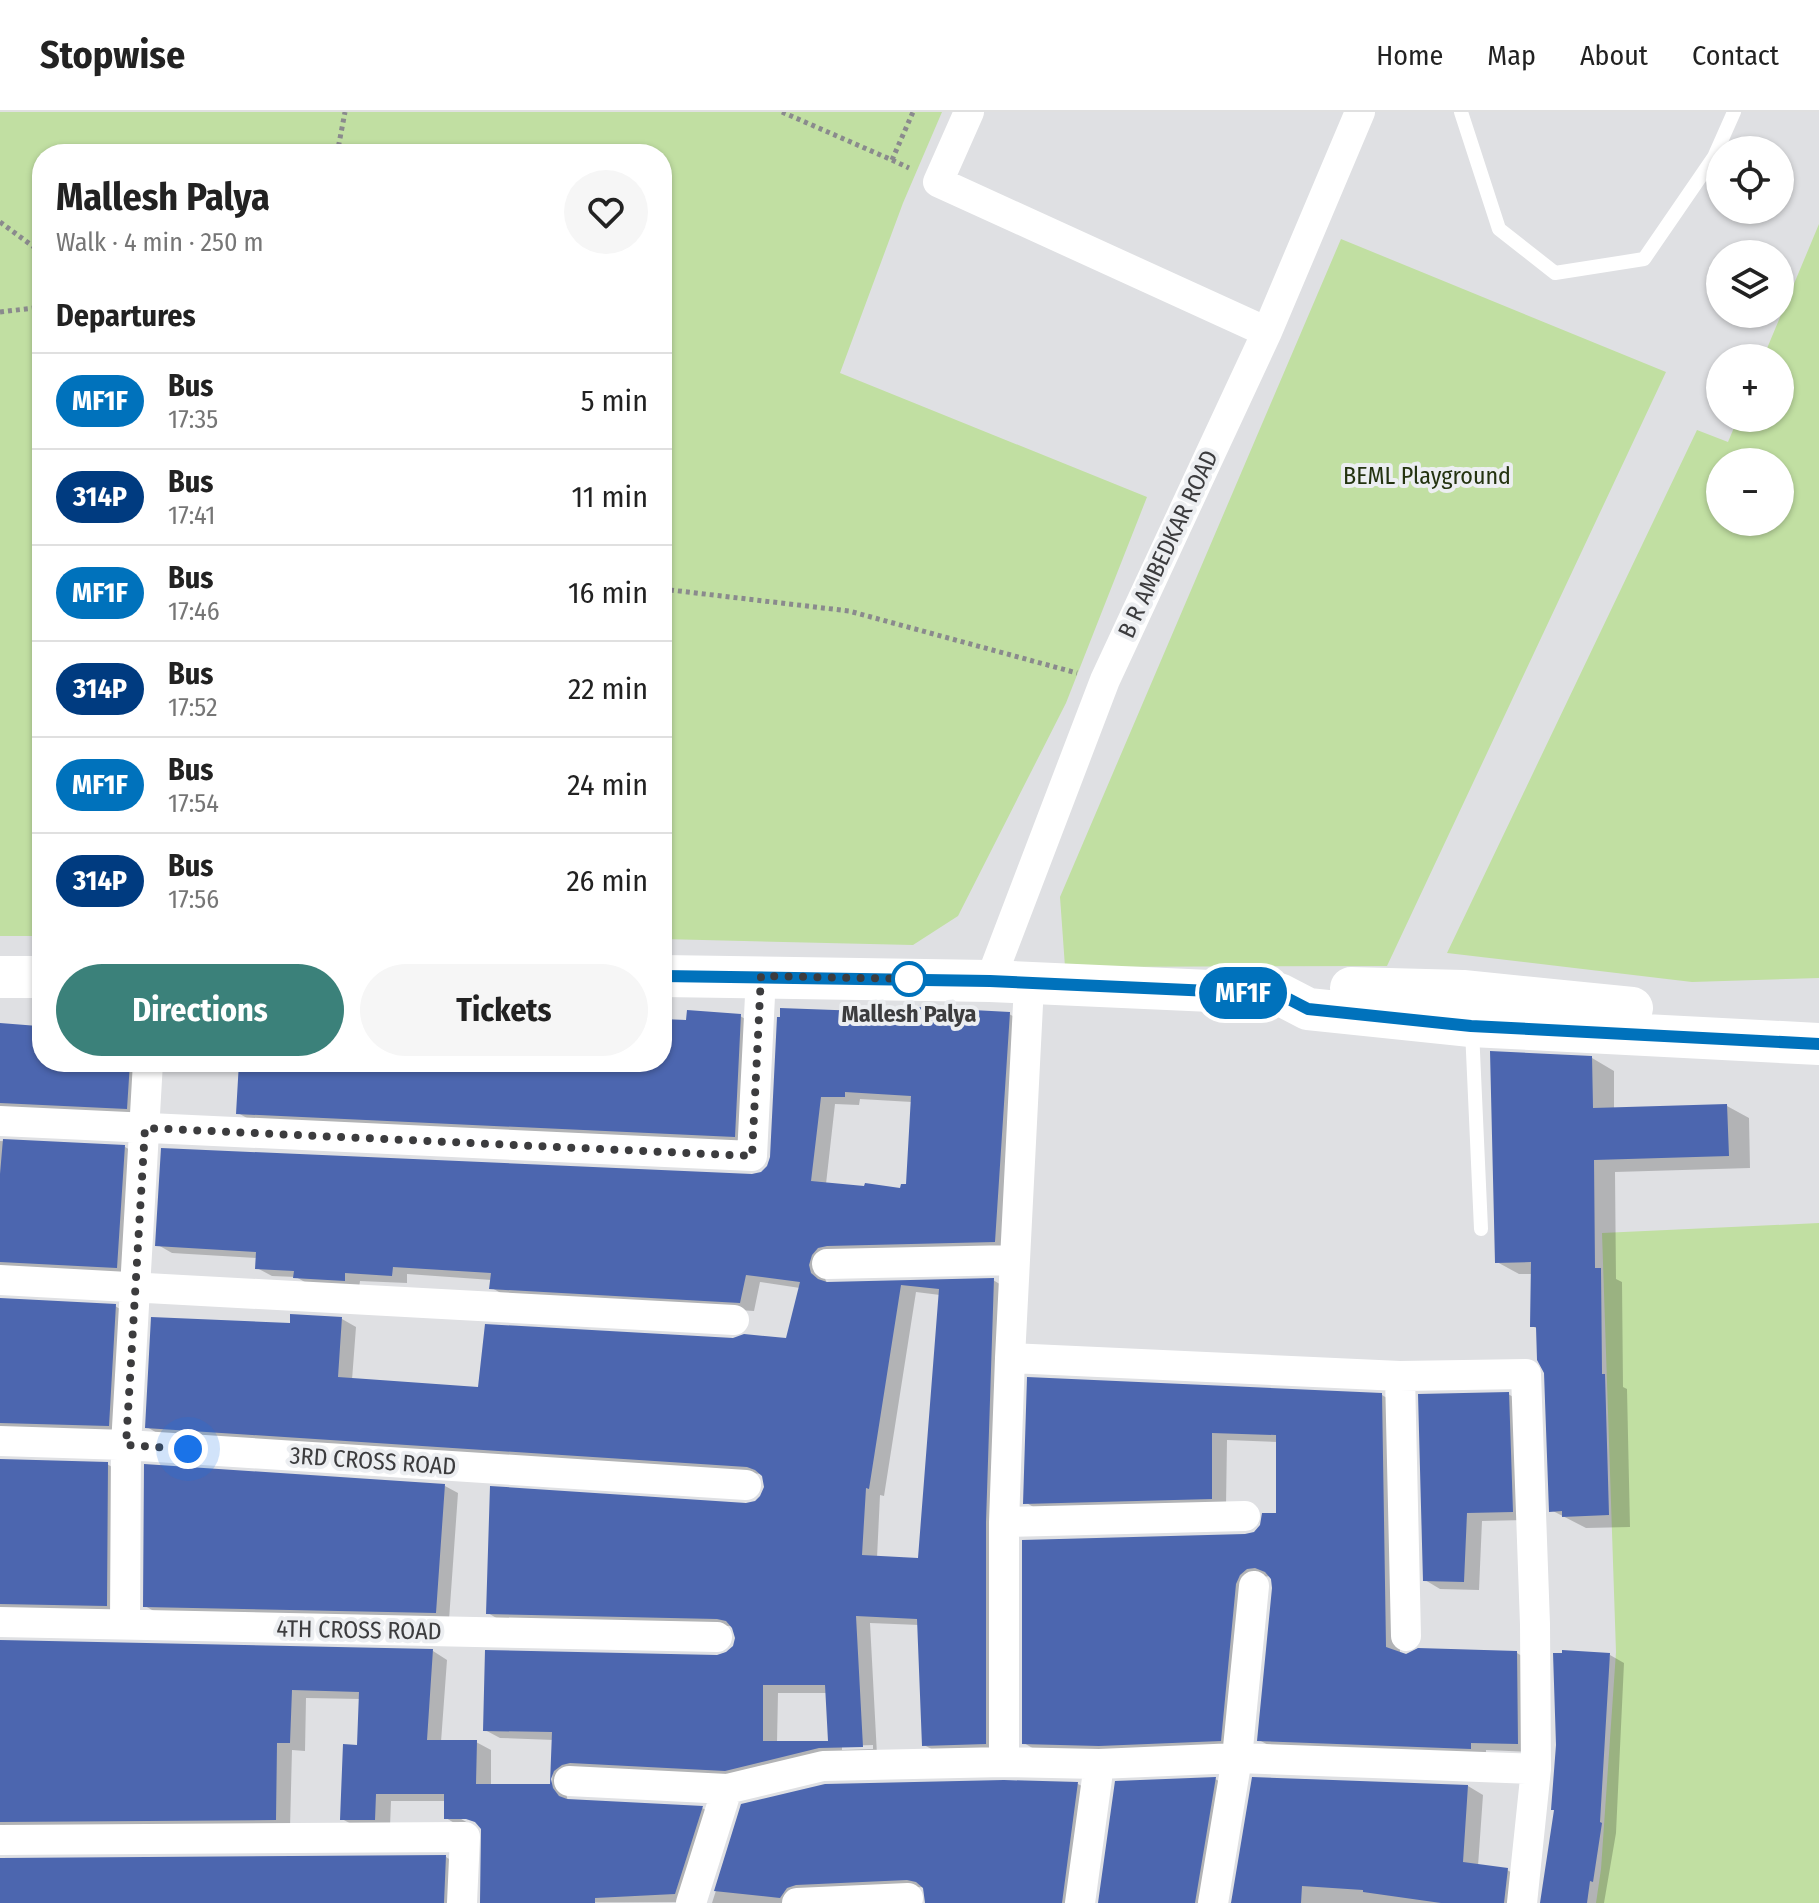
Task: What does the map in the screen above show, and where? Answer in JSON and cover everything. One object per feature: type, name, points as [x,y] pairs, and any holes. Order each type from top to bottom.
[{"type":"main road","points":[[672,976],[1010,983],[1279,994],[1309,987],[1463,991],[1667,1011],[1819,1018]]},
{"type":"main road","points":[[0,977],[32,977]]},
{"type":"main road","points":[[1279,994],[1308,1009],[1471,1026],[1819,1044]]},
{"type":"street","points":[[969,112],[938,182],[1267,332]]},
{"type":"street","name":"B R AMBEDKAR ROAD","points":[[1004,1762],[1004,1522],[1014,1260],[1010,983],[1105,680],[1267,332],[1360,112]]},
{"type":"street","points":[[0,1121],[752,1156],[761,976]]},
{"type":"street","points":[[125,1624],[126,1445],[148,1072]]},
{"type":"street","points":[[827,1264],[1014,1260]]},
{"type":"street","points":[[0,1280],[734,1320]]},
{"type":"street","points":[[1010,1358],[1400,1376],[1526,1374],[1535,1624],[1536,1769],[1522,1903]]},
{"type":"street","points":[[1400,1376],[1406,1636]]},
{"type":"street","name":"3RD CROSS ROAD","points":[[0,1441],[126,1445],[746,1485]]},
{"type":"street","points":[[1004,1522],[1245,1516]]},
{"type":"street","points":[[1213,1903],[1237,1758],[1254,1586]]},
{"type":"street","name":"4TH CROSS ROAD","points":[[0,1622],[717,1637]]},
{"type":"street","points":[[569,1781],[727,1789],[823,1766],[1004,1762],[1099,1764],[1237,1758],[1536,1769]]},
{"type":"street","points":[[1080,1903],[1099,1764]]},
{"type":"street","points":[[691,1903],[727,1789]]},
{"type":"street","points":[[0,1840],[465,1837],[462,1903]]},
{"type":"street","points":[[797,1903],[908,1898]]},
{"type":"lane","points":[[1461,112],[1499,229],[1555,273],[1644,259],[1714,157],[1734,112]]},
{"type":"lane","points":[[1471,1026],[1481,1229]]},
{"type":"path","points":[[339,144],[345,112]]},
{"type":"path","points":[[782,112],[892,160],[913,112]]},
{"type":"path","points":[[0,222],[32,246]]},
{"type":"path","points":[[0,312],[32,308]]},
{"type":"path","points":[[672,590],[849,611],[1105,680]]},
{"type":"green space","points":[[0,112],[942,112],[903,203],[840,373],[1147,497],[1066,703],[958,916],[913,945],[672,939],[672,144],[32,144],[32,936],[0,936]]},
{"type":"green space","points":[[1819,224],[1819,978],[1692,982],[1447,953],[1697,430],[1728,442],[1732,432],[1794,432],[1794,344],[1769,344],[1776,328],[1794,328],[1794,284]]},
{"type":"green space","name":"BEML Playground","points":[[1341,239],[1666,372],[1387,966],[1065,967],[1060,897]]},
{"type":"green space","points":[[1819,1223],[1819,1903],[1596,1903],[1616,1652],[1602,1233]]},
{"type":"building","points":[[916,1007],[1010,1012],[995,1242],[827,1246],[818,1248],[809,1265],[811,1273],[827,1282],[994,1278],[986,1522],[986,1744],[922,1746],[917,1619],[856,1616],[863,1747],[819,1748],[725,1771],[570,1763],[554,1771],[551,1779],[553,1788],[559,1796],[567,1799],[703,1806],[675,1894],[595,1898],[595,1903],[480,1903],[481,1829],[475,1822],[466,1819],[444,1819],[444,1794],[376,1794],[375,1820],[340,1820],[343,1744],[357,1745],[359,1692],[292,1690],[290,1743],[277,1743],[276,1820],[0,1822],[0,1640],[433,1649],[427,1740],[477,1740],[476,1784],[550,1784],[552,1732],[483,1731],[485,1650],[717,1655],[733,1646],[735,1638],[726,1621],[717,1619],[486,1614],[490,1486],[746,1503],[755,1501],[764,1487],[762,1476],[755,1470],[747,1467],[145,1428],[151,1317],[290,1323],[290,1314],[342,1317],[338,1377],[478,1387],[485,1324],[733,1338],[744,1334],[786,1338],[800,1282],[746,1275],[740,1303],[489,1289],[491,1273],[393,1267],[392,1276],[345,1273],[345,1281],[293,1278],[294,1271],[255,1269],[256,1252],[155,1246],[161,1148],[752,1174],[761,1172],[770,1157],[780,1008],[916,1013]],"holes":[[[845,1092],[911,1096],[906,1184],[901,1184],[900,1188],[811,1181],[821,1097],[845,1097]],[[901,1285],[939,1289],[918,1558],[862,1555],[866,1488],[869,1489]],[[763,1685],[825,1685],[828,1741],[763,1741]]]},
{"type":"building","points":[[687,1010],[741,1014],[735,1137],[236,1114],[238,1072],[672,1072],[672,1019],[686,1020]]},
{"type":"building","points":[[0,1023],[32,1026],[32,1072],[129,1072],[127,1109],[0,1103]]},
{"type":"building","points":[[1490,1051],[1592,1056],[1593,1108],[1727,1104],[1729,1156],[1594,1160],[1595,1268],[1601,1268],[1602,1374],[1605,1374],[1609,1515],[1562,1517],[1562,1511],[1549,1512],[1544,1373],[1537,1360],[1536,1327],[1530,1327],[1531,1262],[1495,1263]]},
{"type":"building","points":[[3,1139],[125,1145],[117,1268],[0,1262]]},
{"type":"building","points":[[0,1298],[116,1304],[109,1426],[0,1423]]},
{"type":"building","points":[[1027,1377],[1382,1393],[1386,1647],[1406,1654],[1418,1648],[1517,1651],[1518,1744],[1471,1743],[1471,1749],[1257,1741],[1272,1588],[1271,1579],[1255,1568],[1247,1569],[1236,1584],[1221,1741],[1099,1746],[1022,1744],[1022,1540],[1245,1534],[1254,1532],[1260,1525],[1262,1513],[1276,1513],[1276,1435],[1212,1433],[1212,1499],[1023,1504]]},
{"type":"building","points":[[1509,1392],[1513,1512],[1467,1513],[1464,1582],[1423,1581],[1418,1394]]},
{"type":"building","points":[[0,1459],[108,1462],[107,1606],[0,1604]]},
{"type":"building","points":[[144,1464],[445,1484],[436,1613],[143,1607]]},
{"type":"building","points":[[1562,1650],[1610,1653],[1602,1823],[1587,1903],[1540,1903],[1554,1810],[1551,1810],[1556,1745],[1553,1653],[1562,1653]]},
{"type":"building","points":[[1216,1777],[1195,1903],[1098,1903],[1115,1781]]},
{"type":"building","points":[[1252,1777],[1468,1785],[1463,1862],[1508,1868],[1504,1903],[1441,1903],[1363,1890],[1302,1886],[1301,1903],[1231,1903]]},
{"type":"building","points":[[1004,1780],[1078,1782],[1062,1903],[925,1903],[923,1888],[907,1880],[796,1885],[787,1888],[780,1898],[714,1891],[741,1804],[825,1784]]},
{"type":"building","points":[[446,1855],[444,1903],[0,1903],[0,1858]]},
{"type":"bus line","name":"MF1F","points":[[672,976],[990,981],[1279,994],[1308,1009],[1471,1026],[1819,1044]]},
{"type":"place","name":"Mallesh Palya","points":[[909,979]]},
{"type":"route","points":[[188,1449],[126,1445],[145,1128],[752,1156],[761,976],[909,979]]}]
